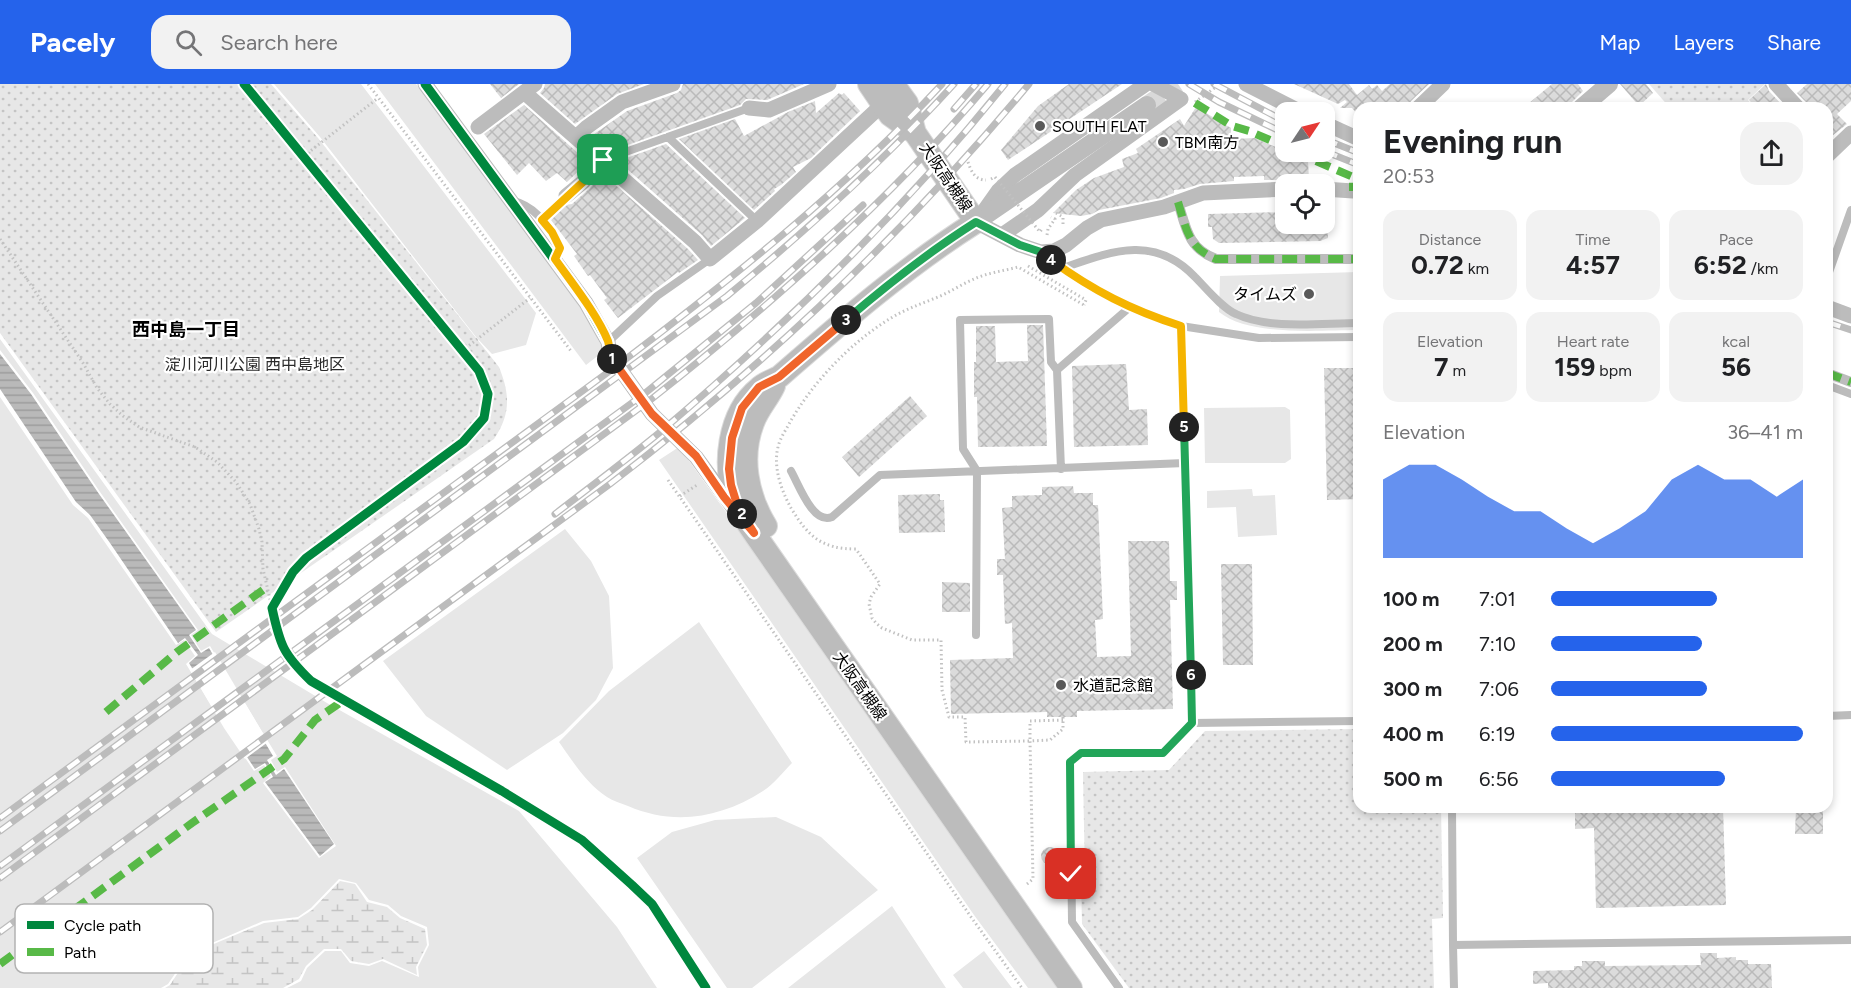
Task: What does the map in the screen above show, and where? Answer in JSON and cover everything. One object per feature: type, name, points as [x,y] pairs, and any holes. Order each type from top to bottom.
[{"type":"main road","name":"大阪高槻線","points":[[869,84],[907,103],[915,133],[976,222],[892,280],[779,377],[759,387],[748,400],[738,418],[732,438],[729,461],[731,485],[736,501],[754,533],[1071,988]]},
{"type":"main road","name":"大阪高槻線","points":[[779,377],[753,423],[748,443],[748,483],[759,515],[1087,988]]},
{"type":"street","points":[[426,84],[586,303],[608,342],[610,355],[652,414],[696,456],[724,497],[754,533]]},
{"type":"street","points":[[576,137],[595,120],[622,102],[673,84]]},
{"type":"street","points":[[749,108],[769,110],[829,84]]},
{"type":"street","points":[[976,222],[998,191],[1015,175],[1146,84]]},
{"type":"street","points":[[1002,235],[1038,210],[1075,174],[1181,99],[1153,84]]},
{"type":"street","points":[[1246,84],[1281,102]]},
{"type":"street","points":[[1425,102],[1443,84]]},
{"type":"street","points":[[1776,84],[1792,102]]},
{"type":"street","points":[[1586,102],[1600,87]]},
{"type":"street","points":[[478,127],[530,88],[576,137],[695,242],[710,259],[757,221],[888,94]]},
{"type":"street","points":[[976,222],[1147,105]]},
{"type":"street","points":[[1335,128],[1353,137]]},
{"type":"street","points":[[1833,145],[1851,133]]},
{"type":"street","points":[[566,196],[583,182],[603,160]]},
{"type":"street","points":[[976,222],[1020,245],[1041,252],[1054,251],[1101,220],[1164,207],[1203,193],[1275,190]]},
{"type":"street","points":[[1335,190],[1353,191]]},
{"type":"street","points":[[1178,202],[1188,235],[1193,243],[1204,254],[1216,259],[1353,259]]},
{"type":"street","points":[[1833,309],[1851,316]]},
{"type":"street","points":[[1833,374],[1851,382]]},
{"type":"lane","points":[[603,160],[749,108]]},
{"type":"lane","points":[[668,137],[757,221]]},
{"type":"lane","points":[[542,220],[566,196]]},
{"type":"lane","points":[[512,201],[525,204],[552,232],[560,248],[555,259]]},
{"type":"lane","points":[[1833,258],[1844,222],[1851,210]]},
{"type":"lane","points":[[1063,268],[1094,257],[1135,250],[1150,250],[1163,253],[1183,265],[1234,313],[1265,323],[1353,322]]},
{"type":"lane","points":[[1041,252],[1110,298],[1148,315],[1181,326],[1259,338],[1353,337]]},
{"type":"lane","points":[[608,342],[657,297],[710,259]]},
{"type":"lane","points":[[1057,370],[1130,307]]},
{"type":"lane","points":[[976,635],[977,471],[963,449],[960,320],[1049,319],[1051,362],[1057,370],[1061,469]]},
{"type":"lane","points":[[1181,326],[1192,723]]},
{"type":"lane","points":[[1833,387],[1851,394]]},
{"type":"lane","points":[[791,471],[817,515],[822,519],[827,519],[880,475],[1185,463]]},
{"type":"lane","points":[[1833,716],[1851,715]]},
{"type":"lane","points":[[1119,988],[1072,922],[1070,762],[1081,753],[1163,753],[1192,723],[1353,721]]},
{"type":"lane","points":[[1452,813],[1454,988]]},
{"type":"lane","points":[[1453,945],[1851,940]]},
{"type":"path","points":[[368,84],[570,351]]},
{"type":"path","points":[[1195,103],[1220,84]]},
{"type":"path","points":[[304,156],[379,98]]},
{"type":"path","points":[[297,147],[312,166]]},
{"type":"path","points":[[968,162],[970,170],[981,180],[994,177],[1040,232],[1047,235],[1054,233]]},
{"type":"path","points":[[1052,210],[1063,217],[1064,226],[1059,230]]},
{"type":"path","points":[[1047,235],[1053,221]]},
{"type":"path","points":[[0,239],[83,363],[97,388],[110,404],[139,427],[183,442],[201,451],[217,462],[236,482],[250,504],[259,530],[263,569],[275,608]]},
{"type":"path","points":[[1026,264],[1086,300],[1084,305],[1018,267],[977,278],[902,312],[878,327],[829,369],[786,429],[778,447],[776,459],[785,498],[798,520],[814,539],[826,546],[856,549],[880,584],[870,597],[869,604],[872,618],[876,623],[882,628],[912,640],[941,640],[942,690],[949,717],[965,717],[966,742],[1030,741],[1050,740],[1063,729],[1063,718],[1030,721],[1030,741],[1033,879],[1027,884]]},
{"type":"path","points":[[455,342],[465,355],[530,298]]},
{"type":"path","points":[[668,480],[1022,988]]},
{"type":"path","points":[[680,497],[697,484]]},
{"type":"green space","name":"淀川河川公園 西中島地区","points":[[0,84],[271,84],[318,138],[499,367],[507,395],[507,404],[500,430],[494,439],[216,632],[0,333]]},
{"type":"green space","points":[[274,84],[361,84],[536,313],[526,345],[492,354],[476,337],[320,137]]},
{"type":"green space","points":[[375,84],[416,84],[467,150],[584,313],[604,351],[586,365]]},
{"type":"green space","points":[[1649,84],[1765,84],[1748,100],[1750,102],[1665,102]]},
{"type":"green space","points":[[1353,272],[1353,330],[1267,329],[1232,320],[1219,312],[1220,276]]},
{"type":"green space","points":[[0,339],[212,634],[327,703],[519,811],[617,927],[657,988],[287,988],[301,981],[307,968],[325,951],[341,951],[350,963],[369,966],[382,961],[419,977],[418,967],[429,945],[427,927],[401,916],[388,905],[369,900],[356,883],[339,879],[311,908],[298,917],[263,921],[213,943],[213,904],[15,904],[15,973],[175,973],[168,984],[161,988],[0,988],[0,397],[73,505],[88,518],[176,645],[184,640],[195,656],[186,664],[225,728],[254,771],[264,765],[271,776],[263,783],[319,858],[336,846],[285,767],[277,772],[271,760],[277,756],[210,646],[201,651],[191,635],[198,630],[33,393],[0,350]]},
{"type":"green space","points":[[1285,407],[1290,410],[1291,459],[1285,463],[1205,463],[1204,408]]},
{"type":"green space","points":[[679,447],[773,577],[1058,988],[1028,988],[974,915],[659,460]]},
{"type":"green space","points":[[1252,489],[1253,496],[1275,495],[1277,535],[1238,537],[1236,507],[1207,508],[1207,491]]},
{"type":"green space","points":[[565,529],[591,561],[609,596],[613,668],[596,700],[563,733],[507,770],[426,716],[383,661]]},
{"type":"green space","points":[[699,622],[792,763],[763,791],[731,808],[714,813],[680,817],[663,816],[612,800],[587,779],[559,742],[609,691]]},
{"type":"green space","points":[[1353,729],[1353,813],[1441,813],[1443,918],[1432,919],[1434,988],[1129,988],[1082,924],[1081,879],[1085,878],[1083,772],[1169,770],[1205,731]]},
{"type":"green space","points":[[776,817],[821,837],[878,890],[752,988],[727,988],[637,858],[672,832],[715,820]]},
{"type":"green space","points":[[340,881],[355,884],[367,902],[387,907],[400,918],[425,929],[427,945],[416,967],[417,975],[383,959],[369,964],[351,961],[341,949],[324,949],[306,966],[299,979],[283,988],[165,988],[170,985],[178,973],[213,973],[213,944],[264,923],[298,919],[312,910]]},
{"type":"green space","points":[[892,906],[946,988],[788,988]]},
{"type":"green space","points":[[984,951],[1012,988],[963,988],[953,975]]},
{"type":"shaded area","points":[[0,354],[31,394],[196,630],[189,635],[201,653],[209,648],[273,756],[267,760],[276,775],[284,769],[334,844],[320,856],[265,782],[273,777],[265,763],[255,769],[227,727],[189,663],[198,655],[185,638],[178,643],[90,515],[76,502],[0,389]]},
{"type":"pier","points":[[215,652],[268,742],[245,759],[190,670]]},
{"type":"building","points":[[490,84],[519,84],[501,98]]},
{"type":"building","points":[[545,84],[644,84],[617,94],[575,124],[540,93]]},
{"type":"building","points":[[683,84],[804,84],[767,100],[746,99],[740,105],[608,152],[590,137],[627,111],[677,93]]},
{"type":"building","name":"SOUTH FLAT","points":[[1069,84],[1122,84],[1008,160],[1001,150],[1038,106]]},
{"type":"building","points":[[1294,84],[1349,84],[1357,95],[1369,85],[1372,89],[1377,85],[1382,91],[1390,84],[1429,84],[1411,102],[1353,102],[1353,109],[1340,108],[1347,102],[1345,100],[1338,104]]},
{"type":"building","points":[[1552,84],[1578,84],[1583,91],[1572,102],[1530,102]]},
{"type":"building","points":[[1620,84],[1646,84],[1653,93],[1643,102],[1636,102]]},
{"type":"building","points":[[1766,84],[1779,102],[1751,102],[1749,100]]},
{"type":"building","points":[[1807,84],[1851,84],[1851,101],[1837,114],[1847,124],[1833,135],[1833,102],[1806,102],[1797,93]]},
{"type":"building","points":[[839,93],[842,95],[844,93],[860,111],[811,158],[793,167],[796,172],[774,189],[775,191],[754,210],[679,139],[735,119],[744,136],[788,112],[815,101],[816,113]]},
{"type":"building","points":[[524,105],[588,162],[567,182],[557,173],[546,181],[529,163],[517,175],[484,134]]},
{"type":"building","points":[[1196,107],[1231,128],[1231,139],[1255,138],[1275,147],[1275,162],[1308,162],[1309,174],[1275,174],[1275,180],[1264,180],[1264,176],[1234,177],[1234,181],[1200,184],[1174,190],[1174,193],[1161,198],[1099,210],[1092,214],[1081,216],[1053,213],[1076,190],[1094,178],[1124,167],[1122,159],[1138,153],[1136,149],[1180,119],[1184,126]]},
{"type":"building","points":[[666,144],[745,218],[711,246],[702,235],[618,161]]},
{"type":"building","points":[[603,174],[698,260],[678,272],[618,318],[604,300],[607,298],[574,256],[577,254],[551,220],[565,205],[572,204],[589,189]]},
{"type":"building","points":[[1275,212],[1275,234],[1328,234],[1328,238],[1320,241],[1219,243],[1213,239],[1212,227],[1208,227],[1208,214]]},
{"type":"building","points":[[1027,325],[1043,325],[1047,446],[978,447],[977,397],[974,397],[976,326],[995,326],[996,362],[1028,361]]},
{"type":"building","points":[[1126,364],[1129,410],[1147,409],[1148,445],[1074,447],[1072,366]]},
{"type":"building","points":[[1324,368],[1353,368],[1353,499],[1327,500]]},
{"type":"building","points":[[910,396],[927,416],[859,477],[842,457]]},
{"type":"building","points":[[1073,486],[1074,493],[1093,493],[1093,505],[1098,505],[1103,619],[1095,620],[1097,657],[1131,656],[1128,541],[1169,541],[1170,581],[1177,581],[1177,600],[1170,600],[1173,709],[1077,711],[1077,717],[1047,717],[1047,712],[951,714],[950,660],[1013,658],[1012,623],[1005,624],[1003,575],[997,575],[997,559],[1005,559],[1002,508],[1012,507],[1012,496],[1042,495],[1042,487]]},
{"type":"building","points":[[940,494],[940,500],[944,500],[945,532],[899,533],[898,495]]},
{"type":"building","points":[[1221,564],[1252,564],[1253,665],[1223,665]]},
{"type":"building","points":[[942,582],[970,583],[970,612],[942,612]]},
{"type":"building","points":[[1575,813],[1723,813],[1726,905],[1596,908],[1594,828],[1575,829]]},
{"type":"building","points":[[1796,813],[1823,813],[1823,834],[1795,834]]},
{"type":"building","points":[[1050,847],[1056,850],[1059,856],[1056,862],[1050,865],[1044,862],[1041,856],[1044,850]]},
{"type":"building","points":[[1700,953],[1717,953],[1717,958],[1736,957],[1736,960],[1748,960],[1748,964],[1771,964],[1772,988],[1548,988],[1548,983],[1533,984],[1533,971],[1574,970],[1574,966],[1582,966],[1582,961],[1605,961],[1605,966],[1701,965]]},
{"type":"tunnel","points":[[1147,105],[1178,84]]},
{"type":"railway","points":[[0,818],[664,330],[828,195],[867,160],[942,84]]},
{"type":"railway","points":[[0,831],[727,296],[844,194],[954,84]]},
{"type":"railway","points":[[954,109],[976,84]]},
{"type":"railway","points":[[0,878],[649,401],[694,365],[783,290],[869,211],[910,170],[988,84]]},
{"type":"railway","points":[[555,514],[659,433],[796,310],[925,178],[1005,84]]},
{"type":"railway","points":[[38,904],[610,484],[723,393],[831,296],[883,245],[982,139],[1029,84]]},
{"type":"railway","points":[[1189,84],[1219,102],[1275,129]]},
{"type":"railway","points":[[1214,84],[1275,116]]},
{"type":"railway","points":[[1335,143],[1353,151]]},
{"type":"railway","points":[[1335,155],[1353,163]]},
{"type":"railway","points":[[0,866],[644,394],[756,303],[863,205]]},
{"type":"railway","points":[[1833,324],[1851,330]]},
{"type":"railway","points":[[0,932],[15,921]]},
{"type":"marked path","points":[[1195,103],[1232,126],[1275,142]]},
{"type":"marked path","points":[[1318,162],[1353,177],[1353,191]]},
{"type":"marked path","points":[[1178,202],[1186,229],[1194,243],[1199,249],[1216,259],[1353,259]]},
{"type":"marked path","points":[[1833,375],[1851,382]]},
{"type":"marked path","points":[[106,712],[177,652],[267,587]]},
{"type":"marked path","points":[[82,904],[284,759],[315,720],[344,700]]},
{"type":"marked path","points":[[0,964],[15,953]]},
{"type":"cycle path","points":[[244,84],[479,371],[488,394],[484,418],[463,442],[306,558],[293,572],[272,608],[280,640],[288,656],[311,681],[582,840],[652,904],[706,988]]},
{"type":"cycle path","points":[[425,84],[586,303],[608,342],[610,355],[652,414],[696,457],[724,497],[754,533]]},
{"type":"place","name":"SOUTH FLAT","points":[[1040,126]]},
{"type":"place","name":"TBM南方","points":[[1163,142]]},
{"type":"place","name":"タイムズ","points":[[1309,294]]},
{"type":"place","name":"水道記念館","points":[[1061,685]]},
{"type":"district","name":"西中島一丁目","points":[[186,330]]},
{"type":"route","points":[[603,160],[542,220],[552,232],[560,248],[555,259],[586,303],[608,342],[610,355],[652,414],[696,456],[724,497],[754,533],[736,501],[729,469],[732,438],[742,408],[759,387],[779,377],[892,280],[976,222],[1020,245],[1041,252],[1110,298],[1148,315],[1181,326],[1192,723],[1163,753],[1081,753],[1070,762],[1071,874]]}]
